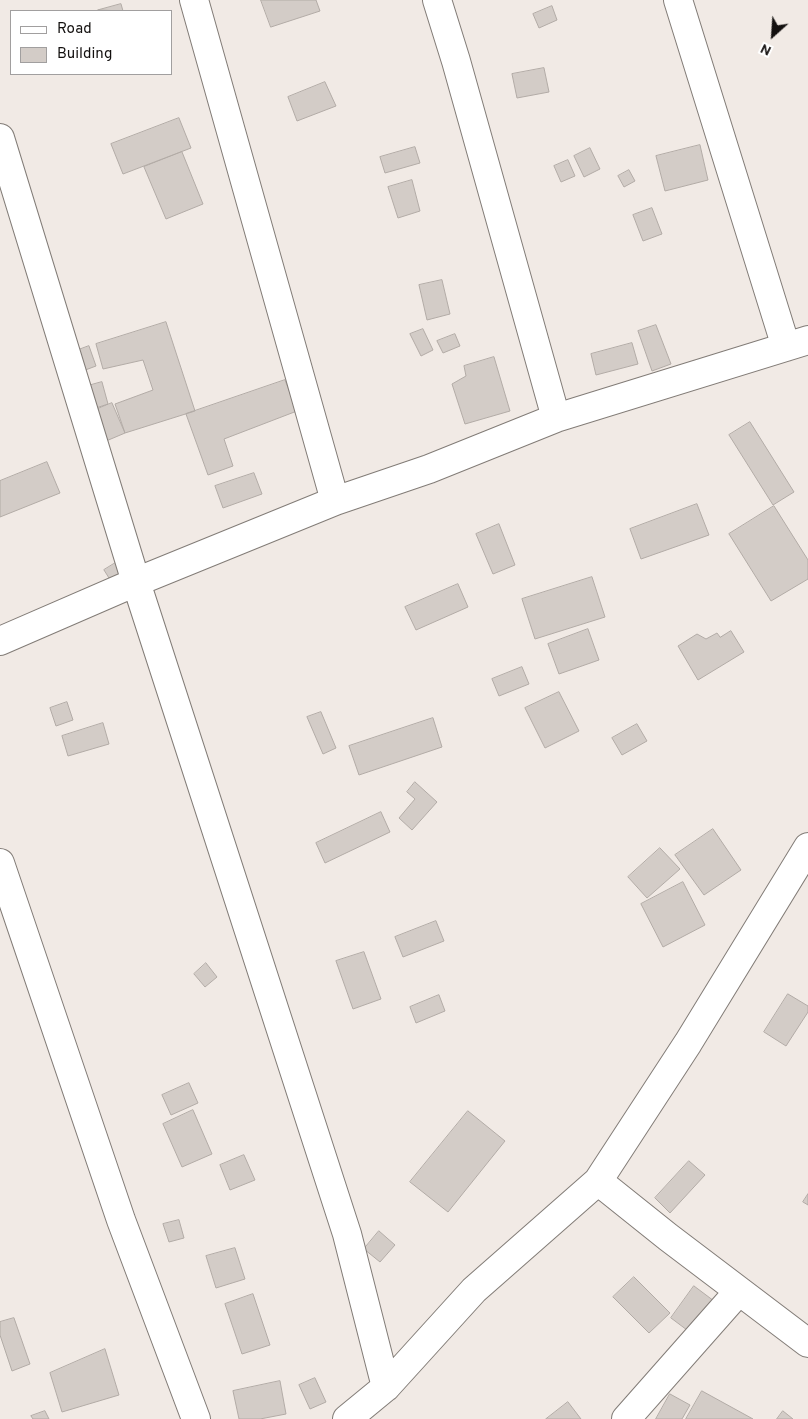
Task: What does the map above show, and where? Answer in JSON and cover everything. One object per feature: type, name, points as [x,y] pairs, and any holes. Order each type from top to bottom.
[{"type":"street","points":[[194,0],[335,501]]},
{"type":"street","points":[[438,0],[556,418]]},
{"type":"street","points":[[0,641],[136,582],[335,501],[429,469],[556,418],[797,344],[678,0]]},
{"type":"street","points":[[0,138],[136,582],[347,1234],[386,1387]]},
{"type":"street","points":[[347,1419],[386,1387],[474,1290],[598,1181],[688,1043],[808,847]]},
{"type":"street","points":[[0,863],[121,1220],[196,1419]]},
{"type":"street","points":[[598,1181],[808,1343]]},
{"type":"street","points":[[626,1419],[739,1291]]},
{"type":"building","points":[[261,0],[316,0],[320,11],[271,27]]},
{"type":"building","points":[[121,4],[123,10],[98,10]]},
{"type":"building","points":[[552,6],[557,20],[539,28],[533,14]]},
{"type":"building","points":[[544,68],[549,92],[517,98],[512,74]]},
{"type":"building","points":[[325,82],[336,106],[297,121],[288,97]]},
{"type":"building","points":[[179,118],[191,148],[123,174],[111,144]]},
{"type":"building","points":[[700,145],[708,180],[665,191],[656,156]]},
{"type":"building","points":[[415,147],[420,163],[385,173],[380,157]]},
{"type":"building","points":[[590,148],[600,169],[584,177],[574,156]]},
{"type":"building","points":[[182,152],[203,204],[166,219],[144,167]]},
{"type":"building","points":[[568,160],[575,176],[561,182],[554,166]]},
{"type":"building","points":[[629,170],[635,181],[624,187],[618,176]]},
{"type":"building","points":[[412,180],[420,211],[398,218],[388,187]]},
{"type":"building","points":[[652,208],[662,234],[643,241],[633,215]]},
{"type":"building","points":[[442,280],[450,314],[427,320],[419,285]]},
{"type":"building","points":[[166,322],[195,411],[125,433],[115,404],[153,390],[143,360],[103,369],[96,344]]},
{"type":"building","points":[[656,325],[671,364],[652,371],[638,331]]},
{"type":"building","points":[[423,329],[433,350],[421,356],[410,334]]},
{"type":"building","points":[[455,334],[460,346],[443,353],[437,341]]},
{"type":"building","points":[[632,343],[638,364],[596,375],[591,354]]},
{"type":"building","points":[[89,346],[96,366],[80,372],[73,352]]},
{"type":"building","points":[[494,357],[510,411],[465,424],[452,384],[466,376],[464,366]]},
{"type":"building","points":[[285,380],[297,411],[224,439],[233,466],[208,475],[186,414]]},
{"type":"building","points":[[102,382],[108,404],[90,410],[84,387]]},
{"type":"building","points":[[112,403],[125,433],[99,444],[86,414]]},
{"type":"building","points":[[750,422],[794,492],[773,505],[729,435]]},
{"type":"building","points":[[47,462],[60,493],[0,517],[0,481]]},
{"type":"building","points":[[254,473],[262,494],[223,508],[215,486]]},
{"type":"building","points":[[697,504],[709,535],[641,559],[630,529]]},
{"type":"building","points":[[774,506],[808,560],[808,579],[771,601],[729,534]]},
{"type":"building","points":[[499,524],[515,565],[493,574],[476,534]]},
{"type":"building","points":[[117,562],[127,578],[114,586],[104,570]]},
{"type":"building","points":[[592,577],[605,617],[535,639],[522,599]]},
{"type":"building","points":[[458,584],[468,607],[416,630],[405,607]]},
{"type":"building","points":[[588,629],[599,660],[559,674],[548,644]]},
{"type":"building","points":[[731,631],[744,652],[698,680],[678,646],[697,634],[706,639],[717,633],[720,637]]},
{"type":"building","points":[[522,667],[529,684],[499,696],[492,679]]},
{"type":"building","points":[[559,692],[579,731],[545,748],[525,708]]},
{"type":"building","points":[[67,702],[73,720],[56,726],[50,708]]},
{"type":"building","points":[[321,712],[336,748],[323,754],[307,717]]},
{"type":"building","points":[[433,718],[442,747],[359,775],[349,746]]},
{"type":"building","points":[[103,723],[109,744],[68,756],[62,736]]},
{"type":"building","points":[[637,724],[647,741],[622,755],[612,738]]},
{"type":"building","points":[[415,782],[437,802],[412,830],[399,818],[415,799],[407,792]]},
{"type":"building","points":[[381,812],[390,832],[325,863],[316,843]]},
{"type":"building","points":[[713,829],[741,870],[704,895],[675,855]]},
{"type":"building","points":[[660,848],[680,869],[647,898],[628,877]]},
{"type":"building","points":[[683,882],[705,925],[663,947],[641,904]]},
{"type":"building","points":[[436,921],[444,941],[403,957],[395,937]]},
{"type":"building","points":[[364,952],[381,999],[353,1009],[336,961]]},
{"type":"building","points":[[206,963],[217,977],[205,987],[194,974]]},
{"type":"building","points":[[788,994],[808,1006],[808,1012],[786,1046],[764,1032]]},
{"type":"building","points":[[439,995],[445,1011],[416,1023],[410,1007]]},
{"type":"building","points":[[189,1083],[198,1103],[171,1115],[162,1095]]},
{"type":"building","points":[[193,1110],[212,1154],[182,1167],[163,1124]]},
{"type":"building","points":[[468,1111],[505,1141],[448,1212],[410,1182]]},
{"type":"building","points":[[244,1155],[255,1180],[230,1190],[220,1165]]},
{"type":"building","points":[[689,1161],[705,1175],[670,1213],[655,1198]]},
{"type":"building","points":[[808,1194],[808,1205],[803,1202]]},
{"type":"building","points":[[179,1220],[184,1238],[169,1242],[163,1224]]},
{"type":"building","points":[[379,1231],[395,1245],[380,1262],[364,1249]]},
{"type":"building","points":[[235,1248],[245,1279],[216,1288],[206,1256]]},
{"type":"building","points":[[634,1277],[670,1313],[649,1333],[613,1297]]},
{"type":"building","points":[[694,1286],[714,1301],[691,1333],[671,1318]]},
{"type":"building","points":[[253,1294],[270,1345],[242,1354],[225,1304]]},
{"type":"building","points":[[14,1318],[30,1364],[12,1371],[0,1335],[0,1322]]},
{"type":"building","points":[[105,1349],[119,1395],[62,1412],[50,1373]]},
{"type":"building","points":[[315,1378],[326,1402],[310,1409],[299,1385]]},
{"type":"building","points":[[280,1381],[286,1414],[260,1419],[239,1419],[233,1391]]},
{"type":"building","points":[[702,1391],[753,1419],[686,1419]]},
{"type":"building","points":[[670,1394],[690,1405],[682,1419],[656,1419]]},
{"type":"building","points":[[568,1402],[581,1419],[546,1419]]},
{"type":"building","points":[[45,1411],[49,1419],[33,1419],[31,1416]]},
{"type":"building","points":[[783,1411],[793,1419],[777,1419]]}]
